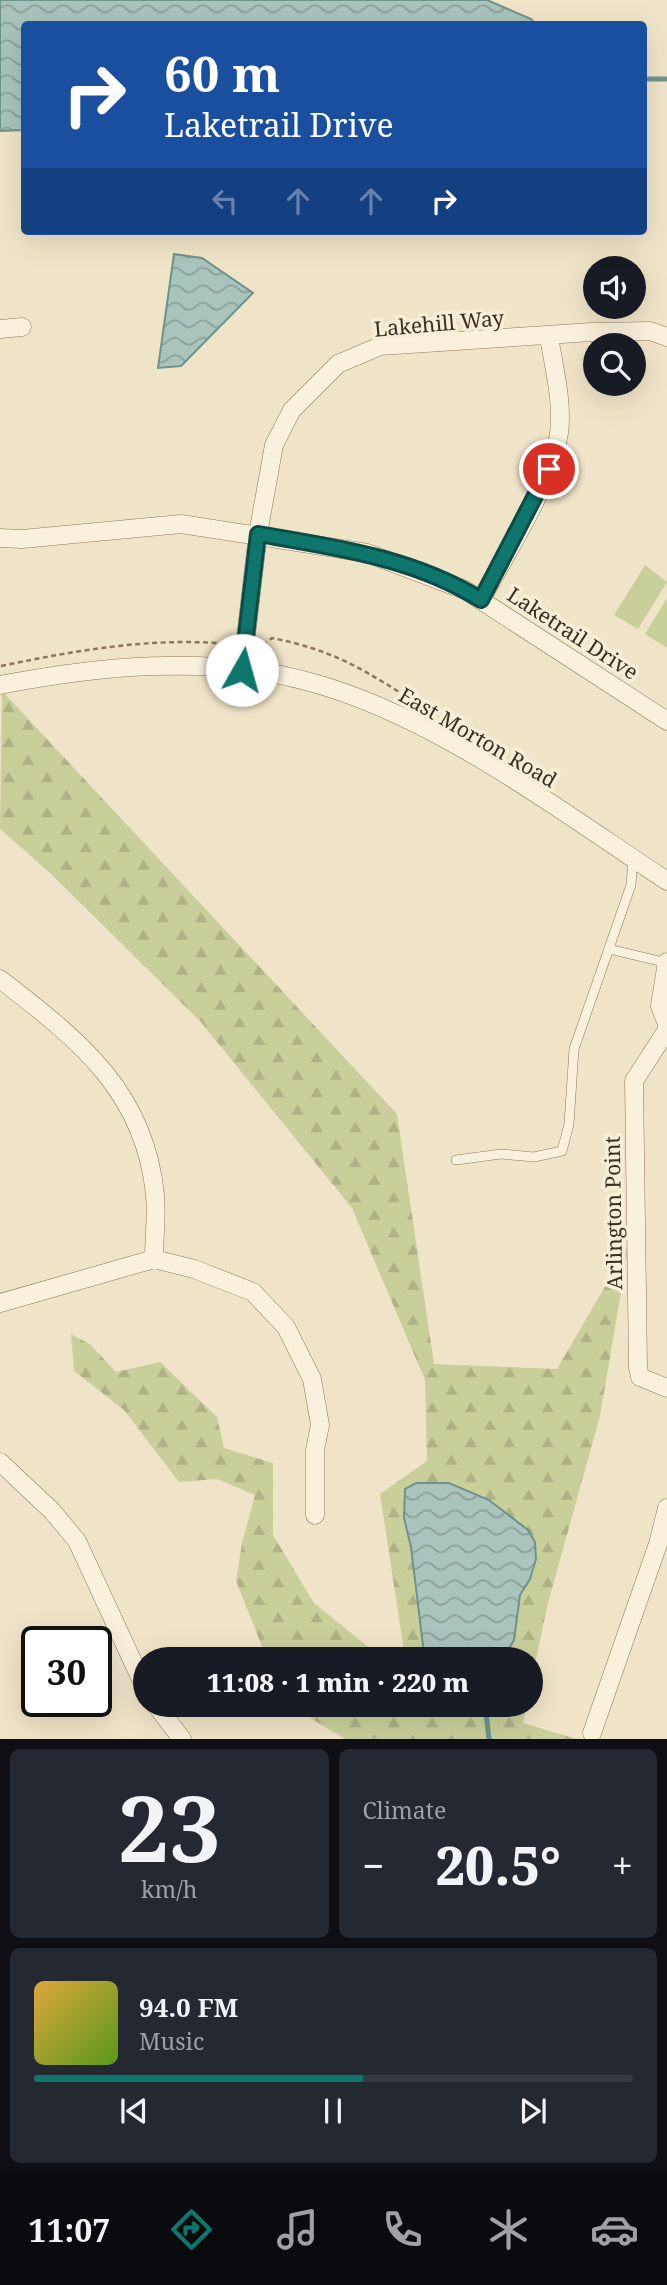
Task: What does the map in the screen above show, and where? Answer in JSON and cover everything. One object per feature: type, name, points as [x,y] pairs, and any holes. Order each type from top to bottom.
[{"type":"street","points":[[0,329],[22,327]]},
{"type":"street","name":"Lakehill Way","points":[[242,670],[258,534],[274,445],[292,410],[338,365],[380,346],[650,331],[667,337]]},
{"type":"street","points":[[481,600],[549,469],[559,433],[559,401],[549,337]]},
{"type":"street","name":"Laketrail Drive","points":[[0,538],[22,539],[181,524],[367,553],[465,590],[667,721]]},
{"type":"street","name":"East Morton Road","points":[[0,685],[50,675],[146,667],[242,670],[305,680],[374,704],[462,749],[667,881]]},
{"type":"street","points":[[667,962],[660,1006],[667,1024]]},
{"type":"street","points":[[0,979],[58,1024],[103,1070],[129,1103],[145,1142],[155,1195],[153,1259]]},
{"type":"street","name":"Arlington Point","points":[[667,1030],[634,1081],[638,1367],[640,1377],[667,1388]]},
{"type":"street","points":[[0,1303],[153,1259],[194,1269],[253,1292],[286,1327],[312,1379],[320,1425],[315,1450],[315,1515]]},
{"type":"street","points":[[0,1462],[52,1511],[77,1541],[133,1662]]},
{"type":"street","points":[[592,1733],[658,1544],[667,1508]]},
{"type":"street","points":[[165,1717],[182,1739]]},
{"type":"lane","points":[[456,1160],[501,1154],[534,1157],[562,1152],[569,1124],[574,1049],[631,885],[633,858]]},
{"type":"lane","points":[[609,949],[667,962]]},
{"type":"green space","points":[[645,565],[667,582],[638,629],[614,615]]},
{"type":"green space","points":[[667,598],[667,648],[645,634]]},
{"type":"green space","points":[[2,691],[397,1114],[434,1364],[557,1369],[629,1245],[600,1416],[548,1603],[539,1647],[403,1647],[380,1494],[427,1461],[425,1380],[352,1208],[200,1021],[50,873],[0,829]]},
{"type":"green space","points":[[71,1334],[90,1344],[116,1372],[160,1362],[217,1417],[224,1448],[273,1463],[273,1535],[314,1603],[368,1647],[262,1647],[236,1581],[242,1543],[255,1495],[217,1479],[179,1482],[124,1410],[74,1371]]},
{"type":"green space","points":[[309,1717],[524,1717],[523,1723],[577,1739],[345,1739]]},
{"type":"water","points":[[0,0],[487,0],[533,21],[21,21],[21,130],[0,131]]},
{"type":"water","points":[[174,254],[202,258],[253,293],[181,366],[158,368]]},
{"type":"water","points":[[416,1483],[449,1483],[489,1500],[528,1530],[535,1542],[536,1559],[530,1579],[520,1595],[514,1640],[510,1647],[423,1647],[411,1547],[404,1518],[405,1489]]},
{"type":"waterway","points":[[647,79],[667,79]]},
{"type":"waterway","points":[[486,1717],[489,1739]]},
{"type":"route","points":[[242,670],[258,534],[367,553],[465,590],[481,600],[549,469]]}]
